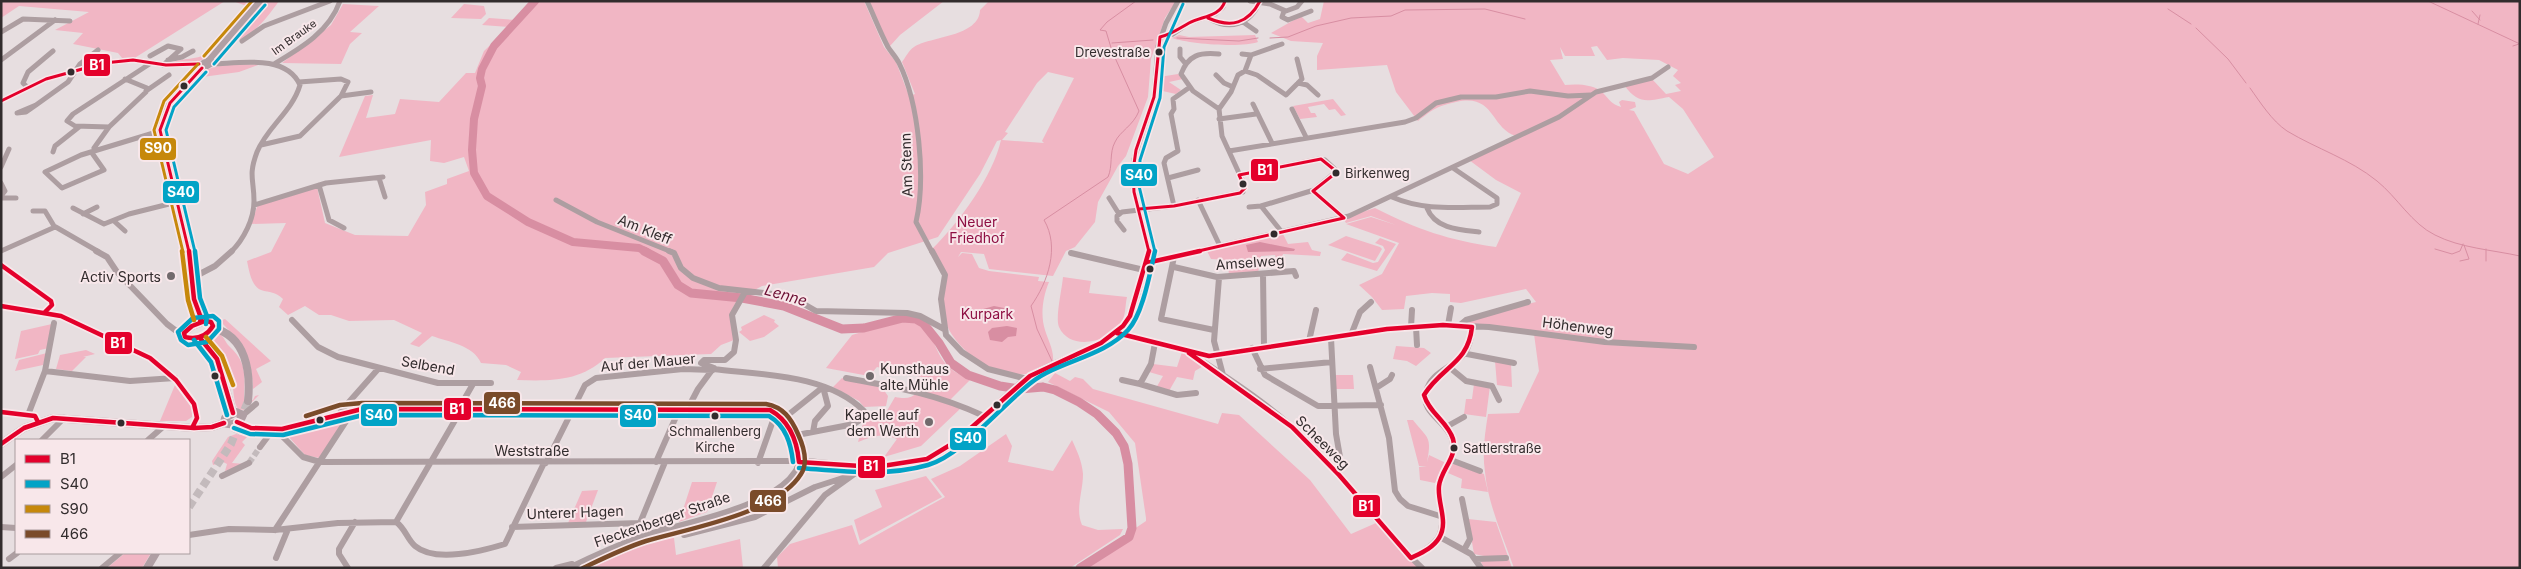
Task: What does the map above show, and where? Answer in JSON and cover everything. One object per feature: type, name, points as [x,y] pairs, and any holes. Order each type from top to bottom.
[{"type":"main road","points":[[200,322],[201,318],[194,299],[194,277],[160,131],[161,120],[167,108],[200,66],[211,62],[260,1]]},
{"type":"main road","points":[[200,322],[211,322],[213,328],[200,338],[186,338],[184,334],[185,331],[200,322]]},
{"type":"main road","points":[[213,328],[226,332],[243,354],[250,375],[252,403]]},
{"type":"main road","points":[[200,338],[201,343],[211,350],[217,359],[233,413]]},
{"type":"main road","points":[[1,444],[18,431],[38,422],[64,418],[150,426],[205,428],[237,422],[243,415],[241,412],[233,413],[225,418],[224,423]]},
{"type":"main road","points":[[147,568],[155,554]]},
{"type":"street","points":[[242,41],[267,26],[330,1]]},
{"type":"street","name":"Im Brauke","points":[[274,64],[329,23],[336,13],[340,1]]},
{"type":"street","name":"Am Stenn","points":[[867,1],[888,47],[900,63],[915,110],[921,186],[921,200],[916,222],[945,275],[941,299],[944,329]]},
{"type":"street","points":[[1117,333],[1130,316],[1146,263],[1149,245],[1133,187],[1133,165],[1154,97],[1160,37],[1178,1]]},
{"type":"street","points":[[1160,37],[1174,36],[1189,23],[1208,18],[1221,10],[1225,1]]},
{"type":"street","points":[[1250,1],[1270,4],[1284,11],[1294,9],[1302,1]]},
{"type":"street","points":[[1208,18],[1216,24],[1226,26],[1243,22],[1253,14],[1260,2]]},
{"type":"street","points":[[1284,11],[1282,17],[1287,20],[1311,12]]},
{"type":"street","points":[[1,32],[23,19],[70,21]]},
{"type":"street","points":[[1,60],[10,51],[55,20]]},
{"type":"street","points":[[1243,22],[1256,30]]},
{"type":"street","points":[[1242,54],[1250,55],[1270,50],[1282,44]]},
{"type":"street","points":[[150,56],[168,46],[181,49],[162,65]]},
{"type":"street","points":[[1180,49],[1180,57],[1185,63]]},
{"type":"street","points":[[1,50],[10,51]]},
{"type":"street","points":[[36,105],[68,82],[76,69],[98,50]]},
{"type":"street","points":[[27,87],[23,83],[25,76],[53,51]]},
{"type":"street","points":[[168,60],[182,57],[193,51]]},
{"type":"street","points":[[1219,54],[1204,52],[1185,63],[1181,75],[1190,88],[1219,109]]},
{"type":"street","points":[[1119,214],[1139,209],[1174,206],[1243,192],[1245,185],[1221,133],[1219,109],[1238,75],[1245,71],[1250,55]]},
{"type":"street","points":[[1245,71],[1270,82],[1284,95],[1289,94],[1302,79],[1297,59]]},
{"type":"street","points":[[1,101],[27,87],[76,69],[116,61],[133,60],[162,65],[200,66]]},
{"type":"street","points":[[194,277],[214,268],[227,258],[250,221],[254,204],[251,172],[261,145],[296,97],[299,82],[293,72],[274,64],[211,62]]},
{"type":"street","points":[[109,127],[68,124],[68,118],[151,63]]},
{"type":"street","points":[[1146,263],[1344,218],[1568,113],[1598,91],[1652,78],[1668,67]]},
{"type":"street","points":[[93,150],[109,127],[146,91],[169,75]]},
{"type":"street","points":[[1216,75],[1222,82],[1233,87]]},
{"type":"street","points":[[125,80],[143,84],[146,91]]},
{"type":"street","points":[[261,145],[300,136],[340,96],[347,86],[347,80],[299,82]]},
{"type":"street","points":[[1298,83],[1306,85],[1318,95]]},
{"type":"street","points":[[1174,206],[1164,161],[1178,151],[1171,114],[1174,109],[1173,99],[1190,88]]},
{"type":"street","points":[[1229,151],[1409,121],[1436,103],[1459,97],[1496,97],[1530,90],[1568,96],[1591,95]]},
{"type":"street","points":[[340,96],[371,92]]},
{"type":"street","points":[[1253,104],[1256,114],[1272,144]]},
{"type":"street","points":[[1292,109],[1306,137]]},
{"type":"street","points":[[1219,120],[1256,114]]},
{"type":"street","points":[[53,152],[55,146],[79,126]]},
{"type":"street","points":[[93,150],[104,170],[84,180],[62,188],[45,172],[49,168],[93,150],[160,131]]},
{"type":"street","points":[[1,167],[10,149]]},
{"type":"street","points":[[1239,175],[1323,160],[1337,171],[1312,190],[1261,206],[1249,206]]},
{"type":"street","points":[[1392,197],[1405,203],[1427,208],[1490,207],[1497,204],[1497,198],[1453,168]]},
{"type":"street","points":[[1168,178],[1198,170]]},
{"type":"street","points":[[254,204],[319,185],[381,177],[385,197]]},
{"type":"street","points":[[1,183],[6,191],[1,197]]},
{"type":"street","points":[[319,185],[329,220],[344,228]]},
{"type":"street","points":[[1312,190],[1344,218]]},
{"type":"street","points":[[1,197],[16,198]]},
{"type":"street","points":[[1108,198],[1119,214],[1117,223],[1124,230]]},
{"type":"street","name":"Am Kleff","points":[[556,200],[597,222],[674,253],[683,270],[702,282],[744,294]]},
{"type":"street","points":[[1198,200],[1220,246]]},
{"type":"street","points":[[73,208],[101,224],[114,221],[129,214],[177,202]]},
{"type":"street","points":[[1261,206],[1281,231]]},
{"type":"street","points":[[83,214],[97,207]]},
{"type":"street","points":[[1427,208],[1430,216],[1436,222],[1480,232]]},
{"type":"street","points":[[33,211],[45,211],[55,227],[103,254],[167,324],[175,330],[185,331]]},
{"type":"street","points":[[114,221],[125,231]]},
{"type":"street","points":[[1,252],[55,227]]},
{"type":"street","points":[[1071,253],[1144,270]]},
{"type":"street","points":[[1174,257],[1174,267],[1164,292],[1162,319],[1214,330]]},
{"type":"street","points":[[1,265],[51,301],[52,305],[45,312]]},
{"type":"street","name":"Amselweg","points":[[1174,267],[1218,278],[1294,271],[1296,276]]},
{"type":"street","points":[[1263,274],[1264,347]]},
{"type":"street","points":[[1218,278],[1214,330],[1217,355],[1223,375]]},
{"type":"street","points":[[687,410],[698,389],[713,370],[701,363],[706,360],[725,360],[733,352],[737,338],[732,315],[736,304],[744,294],[760,291],[796,297],[808,308],[816,311],[907,313],[920,316],[944,329],[954,344],[985,368],[1025,380]]},
{"type":"street","points":[[1351,335],[1360,312],[1370,302]]},
{"type":"street","name":"Höhenweg","points":[[1460,325],[1466,320],[1528,302]]},
{"type":"street","points":[[1,306],[45,312],[68,318],[108,339],[143,352],[159,362],[175,378],[196,407],[197,417],[192,428]]},
{"type":"street","points":[[1448,325],[1451,308]]},
{"type":"street","points":[[1309,341],[1314,312],[1316,310]]},
{"type":"street","points":[[1412,310],[1417,345]]},
{"type":"street","name":"Selbend","points":[[292,320],[318,347],[338,357],[438,383],[491,384]]},
{"type":"street","points":[[28,415],[45,371],[54,323]]},
{"type":"street","name":"Höhenweg","points":[[1117,333],[1206,356],[1252,348],[1413,327],[1448,325],[1472,326],[1606,342],[1694,347]]},
{"type":"street","points":[[1411,558],[1434,545],[1440,537],[1444,526],[1444,517],[1439,485],[1451,460],[1454,444],[1446,427],[1430,412],[1424,398],[1432,380],[1467,354],[1472,341],[1472,326]]},
{"type":"street","name":"Weststraße","points":[[283,430],[283,436],[298,454],[310,461],[320,462],[799,462],[864,467],[896,466],[926,459],[955,442],[1025,380],[1049,366],[1101,343],[1117,333]]},
{"type":"street","points":[[1331,338],[1334,406],[1340,457]]},
{"type":"street","points":[[1140,384],[1151,364],[1155,343]]},
{"type":"street","points":[[1252,348],[1260,369],[1268,378],[1315,405],[1381,405]]},
{"type":"street","name":"Scheeweg","points":[[1189,353],[1223,375],[1300,434],[1422,568]]},
{"type":"street","points":[[1467,354],[1514,363]]},
{"type":"street","points":[[1260,369],[1332,362]]},
{"type":"street","points":[[1370,366],[1388,438],[1391,482],[1394,490],[1401,500],[1414,509],[1444,517]]},
{"type":"street","points":[[1448,367],[1466,381],[1492,386],[1499,400]]},
{"type":"street","points":[[341,411],[379,368]]},
{"type":"street","name":"Auf der Mauer","points":[[396,522],[401,525],[405,534],[417,548],[438,554],[503,544],[508,541],[512,527],[585,385],[596,378],[683,369],[713,370],[797,379],[842,394],[861,406],[864,416],[854,424],[813,432]]},
{"type":"street","points":[[45,371],[141,380],[160,381],[175,378]]},
{"type":"street","points":[[1376,388],[1392,375]]},
{"type":"street","points":[[846,378],[922,392],[958,404],[984,416]]},
{"type":"street","points":[[1122,380],[1177,395],[1196,393]]},
{"type":"street","name":"Selbend","points":[[396,522],[473,384]]},
{"type":"street","points":[[784,420],[823,387],[828,406],[815,421],[813,432],[792,436]]},
{"type":"street","points":[[243,415],[252,403]]},
{"type":"street","points":[[275,530],[354,408]]},
{"type":"street","points":[[237,422],[258,431],[283,430],[354,408],[776,412],[784,420],[792,436],[798,451],[799,462]]},
{"type":"street","points":[[656,462],[679,410]]},
{"type":"street","points":[[758,462],[776,412]]},
{"type":"street","points":[[3,414],[36,416],[38,422]]},
{"type":"street","points":[[1446,427],[1464,417]]},
{"type":"street","points":[[43,439],[64,418]]},
{"type":"street","points":[[149,439],[164,426]]},
{"type":"street","points":[[260,447],[269,436]]},
{"type":"street","points":[[1451,460],[1480,471]]},
{"type":"street","points":[[640,522],[665,462]]},
{"type":"street","name":"Fleckenberger Straße","points":[[569,568],[610,548],[767,495],[785,483],[795,472],[799,462]]},
{"type":"street","points":[[222,476],[231,470],[243,469],[249,463]]},
{"type":"street","points":[[1,477],[15,466]]},
{"type":"street","points":[[764,568],[822,499],[849,476],[864,467]]},
{"type":"street","points":[[684,535],[749,519],[783,505],[835,478],[849,476]]},
{"type":"street","points":[[1462,499],[1470,539],[1464,550]]},
{"type":"street","points":[[190,535],[229,529],[275,530],[355,522],[396,522]]},
{"type":"street","points":[[348,568],[339,554],[339,549],[355,522]]},
{"type":"street","name":"Unterer Hagen","points":[[512,527],[640,522],[644,525],[666,526],[666,529]]},
{"type":"street","points":[[1,527],[15,528]]},
{"type":"street","points":[[276,558],[288,529]]},
{"type":"street","points":[[1440,537],[1476,559],[1481,568]]},
{"type":"street","points":[[9,559],[16,554]]},
{"type":"street","points":[[102,568],[119,554]]},
{"type":"street","points":[[1476,559],[1506,558]]},
{"type":"street","name":"Fleckenberger Straße","points":[[556,568],[576,564]]},
{"type":"green space","points":[[1,1],[225,1],[133,59],[122,58],[118,53],[73,44],[83,33],[55,30],[89,12],[19,6],[1,18]]},
{"type":"green space","points":[[233,1],[257,1],[204,59],[194,63],[170,64],[202,56],[249,7]]},
{"type":"green space","points":[[263,1],[279,1],[258,27],[245,37],[229,43]]},
{"type":"green space","name":"Neuer Friedhof","points":[[530,1],[864,1],[884,47],[896,62],[909,96],[915,94],[902,62],[910,50],[922,43],[963,31],[972,26],[978,19],[980,10],[989,1],[1176,1],[1165,18],[1151,59],[1148,97],[1126,156],[1118,166],[1098,202],[1095,222],[1075,247],[1066,251],[1053,276],[989,269],[984,254],[961,252],[958,257],[962,253],[972,254],[979,268],[1039,277],[1038,281],[1049,282],[1042,312],[1045,330],[1052,349],[1053,361],[1029,373],[1014,375],[989,367],[977,360],[957,341],[945,320],[943,309],[947,278],[932,249],[964,213],[974,198],[991,169],[1001,140],[997,141],[980,174],[938,237],[888,253],[874,267],[762,286],[738,299],[732,309],[734,340],[721,345],[711,354],[605,358],[585,372],[575,376],[552,380],[517,380],[521,372],[506,365],[481,363],[472,352],[453,342],[432,336],[419,347],[410,344],[422,333],[394,320],[349,321],[331,315],[319,315],[305,306],[288,315],[279,307],[283,299],[275,293],[258,288],[250,273],[247,261],[271,252],[286,223],[251,224],[258,204],[317,187],[325,223],[355,235],[408,236],[426,205],[425,192],[447,184],[447,179],[469,171],[464,157],[444,163],[430,161],[431,140],[339,157],[365,96],[373,95],[366,118],[395,114],[400,99],[439,102],[466,73],[475,73],[484,51],[509,27],[482,25],[489,18],[516,20]],"holes":[[[1048,72],[1074,78],[1042,141],[1044,143],[1002,140],[1008,133],[1005,132],[1037,83]]]},
{"type":"green space","points":[[866,1],[944,1],[900,35],[890,46]]},
{"type":"green space","points":[[1324,1],[2520,1],[2520,568],[1514,568],[1489,496],[1484,465],[1484,443],[1488,414],[1519,413],[1539,371],[1534,334],[1466,324],[1488,313],[1536,302],[1526,289],[1461,303],[1450,302],[1450,294],[1432,293],[1406,296],[1404,309],[1382,310],[1359,285],[1382,274],[1399,243],[1346,224],[1371,217],[1396,225],[1371,216],[1346,223],[1343,218],[1375,208],[1434,233],[1496,247],[1521,193],[1496,180],[1469,160],[1516,136],[1501,126],[1491,113],[1478,102],[1456,102],[1440,107],[1418,121],[1396,92],[1387,65],[1317,70],[1317,56],[1323,43],[1291,41],[1271,33],[1301,16],[1308,23],[1320,19]],"holes":[[[1597,46],[1607,60],[1623,58],[1659,60],[1678,70],[1673,76],[1681,83],[1675,85],[1681,91],[1666,94],[1652,79],[1624,85],[1639,99],[1655,100],[1669,97],[1683,109],[1714,157],[1688,174],[1664,164],[1634,111],[1629,110],[1636,107],[1635,102],[1622,100],[1619,102],[1621,107],[1613,103],[1599,90],[1590,86],[1565,85],[1550,60],[1563,59],[1560,47],[1565,56],[1595,56],[1591,47]]]},
{"type":"green space","points":[[343,4],[379,6],[350,32],[362,33],[350,44],[341,64],[282,63],[331,25]]},
{"type":"green space","points":[[464,4],[484,6],[486,14],[481,19],[451,18]]},
{"type":"green space","points":[[1179,35],[1189,37],[1255,35],[1258,42],[1240,45],[1215,44],[1172,38]]},
{"type":"green space","points":[[261,64],[239,72],[195,78],[217,66]]},
{"type":"green space","points":[[1178,74],[1183,79],[1169,82],[1181,90],[1176,94],[1158,90],[1159,77]]},
{"type":"green space","points":[[1333,99],[1346,115],[1341,116],[1335,109],[1329,110],[1324,104],[1308,107],[1311,113],[1315,113],[1317,117],[1300,119],[1293,106]]},
{"type":"green space","points":[[1282,232],[1288,244],[1308,242],[1312,250],[1321,252],[1320,256],[1283,254],[1282,259],[1276,258],[1275,255],[1261,256],[1258,273],[1229,277],[1228,260],[1211,259],[1207,251]]},
{"type":"green space","points":[[1346,236],[1380,247],[1382,249],[1375,261],[1328,245]]},
{"type":"green space","points":[[1380,238],[1396,244],[1377,271],[1341,260],[1347,253],[1373,263],[1378,262],[1385,250],[1383,246],[1375,243]]},
{"type":"green space","points":[[1063,277],[1091,281],[1089,293],[1127,297],[1124,317],[1116,330],[1090,342],[1072,340],[1064,335],[1058,323]]},
{"type":"green space","points":[[764,315],[775,320],[774,322],[779,326],[764,337],[750,341],[739,332],[742,330],[741,327]]},
{"type":"green space","points":[[225,319],[271,361],[256,369],[262,382],[253,389],[251,367],[245,351],[220,321]]},
{"type":"green space","name":"Kurpark","points":[[910,321],[917,323],[927,331],[942,359],[948,366],[970,380],[949,401],[961,408],[921,446],[884,457],[897,439],[878,436],[858,442],[865,416],[881,421],[895,397],[911,397],[917,392],[926,378],[877,367],[869,376],[826,368],[852,335],[892,323]]},
{"type":"green space","points":[[52,324],[49,348],[40,350],[38,354],[15,359],[21,331]]},
{"type":"green space","points":[[212,333],[223,337],[243,365],[245,379],[244,403],[253,400],[255,396],[259,395],[244,410],[238,409],[236,406],[232,381],[228,370],[206,341],[206,337]]},
{"type":"green space","points":[[1396,346],[1424,348],[1431,353],[1416,366],[1407,361],[1393,359]]},
{"type":"green space","points":[[86,350],[95,354],[83,357],[86,357],[72,371],[56,369],[60,355]]},
{"type":"green space","points":[[1182,352],[1205,365],[1195,371],[1193,380],[1177,377],[1169,391],[1156,388],[1163,376],[1149,372],[1153,364],[1177,367]]},
{"type":"green space","points":[[47,353],[43,365],[15,371],[19,360]]},
{"type":"green space","points":[[1495,361],[1511,363],[1512,387],[1497,385]]},
{"type":"green space","points":[[1055,373],[1070,381],[1075,377],[1083,379],[1093,389],[1218,424],[1222,413],[1239,415],[1310,480],[1351,534],[1376,523],[1419,568],[1080,568],[1082,564],[1146,521],[1146,518],[1135,443],[1109,412],[1048,382]]},
{"type":"green space","points":[[1335,375],[1353,375],[1354,389],[1336,389]]},
{"type":"green space","points":[[842,378],[881,386],[888,396],[886,406],[864,407],[859,401],[833,387]]},
{"type":"green space","points":[[1474,384],[1490,386],[1486,417],[1464,414],[1466,399],[1472,399]]},
{"type":"green space","points":[[175,385],[193,409],[192,417],[186,421],[160,421]]},
{"type":"green space","points":[[343,415],[347,416],[319,458],[305,455],[288,436],[292,431]]},
{"type":"green space","points":[[1407,420],[1413,420],[1428,438],[1427,462],[1429,455],[1446,463],[1435,483],[1420,480],[1419,467],[1427,467],[1419,466]]},
{"type":"green space","points":[[236,434],[248,436],[242,442],[245,445],[232,463],[246,464],[225,471],[227,464],[223,462],[213,465],[212,461],[228,437]]},
{"type":"green space","points":[[1006,434],[1012,446],[1008,462],[1053,471],[1072,440],[1079,456],[1083,474],[1079,507],[1082,525],[1098,530],[1123,529],[1120,535],[1070,568],[778,568],[777,557],[790,544],[852,525],[859,545],[945,497],[931,479],[960,466]]},
{"type":"green space","points":[[1453,462],[1484,474],[1488,492],[1461,488],[1462,479],[1448,473]]},
{"type":"green space","points":[[926,476],[942,497],[860,541],[854,520],[882,507],[875,490]]},
{"type":"green space","points":[[692,482],[717,482],[707,512],[679,522]]},
{"type":"green space","points":[[598,490],[586,522],[568,523],[582,491]]},
{"type":"green space","points":[[1468,519],[1496,522],[1512,568],[1484,568],[1481,562],[1484,556],[1474,554]]},
{"type":"green space","points":[[662,533],[674,538],[676,555],[740,539],[743,568],[576,568],[608,552]]},
{"type":"green space","points":[[124,554],[150,554],[142,568],[107,568]]},
{"type":"shaded area","points":[[1260,242],[1295,249],[1294,251],[1248,252],[1246,245]]},
{"type":"shaded area","points":[[994,306],[1004,308],[1011,313],[1007,319],[1000,321],[975,317],[976,311]]},
{"type":"shaded area","points":[[1007,326],[1017,328],[1016,336],[1008,337],[1002,342],[990,340],[988,332],[992,328]]},
{"type":"waterway","name":"Lenne","points":[[535,1],[494,46],[482,69],[480,78],[482,86],[474,119],[472,150],[474,173],[487,196],[528,222],[573,242],[639,248],[647,252]]},
{"type":"waterway","points":[[1052,361],[1037,329],[1031,306],[1047,275],[1050,264],[1051,241],[1049,230],[1044,220],[1108,177],[1115,142],[1139,111],[1112,51],[1106,31],[1100,30],[1107,22],[1136,1]]},
{"type":"waterway","points":[[2428,1],[2520,44]]},
{"type":"waterway","points":[[1270,38],[1288,37],[1316,26],[1351,18],[1391,16],[1405,10],[1485,9],[1525,19]]},
{"type":"waterway","points":[[2168,9],[2191,24]]},
{"type":"waterway","points":[[2472,11],[2479,19]]},
{"type":"waterway","points":[[2479,19],[2480,15]]},
{"type":"waterway","points":[[2478,24],[2479,19]]},
{"type":"waterway","points":[[2196,28],[2228,59],[2246,83]]},
{"type":"waterway","points":[[1177,38],[1239,41],[1258,38]]},
{"type":"waterway","points":[[1112,43],[1153,40]]},
{"type":"waterway","points":[[2513,46],[2519,44]]},
{"type":"waterway","points":[[2250,88],[2276,122],[2287,131],[2367,173],[2384,187],[2427,230],[2435,235],[2463,245]]},
{"type":"waterway","points":[[2435,249],[2452,254],[2460,251],[2463,245]]},
{"type":"waterway","points":[[2460,261],[2469,259],[2464,245]]},
{"type":"waterway","points":[[2464,245],[2486,250]]},
{"type":"waterway","points":[[2486,250],[2520,256]]},
{"type":"waterway","points":[[2486,250],[2486,261]]},
{"type":"waterway","name":"Lenne","points":[[644,251],[663,261],[678,285],[691,293],[742,298],[784,306],[842,329],[864,328],[903,318],[916,319],[923,323],[939,343],[951,363],[968,375],[1000,386],[1020,389],[1043,387],[1055,390],[1097,414],[1116,433],[1124,446],[1128,464],[1132,528],[1129,537],[1080,568]]},
{"type":"tunnel","points":[[190,506],[231,444],[248,401]]},
{"type":"tunnel","points":[[249,463],[260,447]]},
{"type":"transit line","name":"S90","points":[[204,56],[252,1]]},
{"type":"transit line","name":"B1","points":[[237,422],[251,428],[282,429],[362,409],[770,410],[783,419],[792,432],[799,462],[876,467],[927,459],[955,442],[1030,376],[1101,343],[1123,326],[1130,316],[1149,251],[1134,192],[1133,171],[1136,150],[1154,97],[1160,37],[1173,34],[1189,23],[1215,14],[1223,7],[1225,1]]},
{"type":"transit line","name":"B1","points":[[1208,18],[1224,24],[1238,23],[1251,15],[1260,1]]},
{"type":"transit line","name":"S40","points":[[799,468],[876,473],[929,465],[959,447],[1033,381],[1104,348],[1128,330],[1136,318],[1155,251],[1139,186],[1140,160],[1160,98],[1164,47],[1183,4]]},
{"type":"transit line","name":"S40","points":[[214,64],[265,5]]},
{"type":"transit line","name":"B1","points":[[1,101],[46,79],[104,63],[133,60],[166,65],[199,64]]},
{"type":"transit line","name":"S90","points":[[194,320],[188,300],[185,262],[154,130],[159,110],[164,101],[198,64]]},
{"type":"transit line","name":"B1","points":[[200,322],[201,318],[194,299],[191,261],[160,130],[165,111],[170,103],[202,68]]},
{"type":"transit line","name":"S40","points":[[206,72],[174,107],[166,130],[197,260],[200,298],[207,316],[206,324]]},
{"type":"transit line","name":"B1","points":[[1139,209],[1174,206],[1240,193],[1245,188],[1239,175],[1321,159],[1337,172],[1313,191],[1344,218]]},
{"type":"transit line","name":"B1","points":[[1146,263],[1344,218]]},
{"type":"transit line","name":"B1","points":[[1,265],[51,301],[52,305],[45,312]]},
{"type":"transit line","name":"B1","points":[[1,306],[61,316],[150,358],[176,380],[194,404],[197,418],[192,428]]},
{"type":"transit line","name":"S40","points":[[207,342],[188,345],[181,340],[178,332],[193,318],[213,316],[219,321],[219,329],[209,340]]},
{"type":"transit line","name":"B1","points":[[205,321],[211,322],[213,326],[208,333],[198,338],[185,337],[184,333],[192,326],[205,321]]},
{"type":"transit line","name":"B1","points":[[1117,333],[1209,356],[1387,329],[1443,325],[1472,327],[1471,340],[1467,350],[1461,358],[1438,376],[1424,395],[1429,408],[1450,433],[1454,445],[1452,457],[1440,479],[1439,492],[1443,526],[1442,532],[1434,545],[1411,558],[1339,475],[1292,427],[1189,353]]},
{"type":"transit line","name":"S90","points":[[206,337],[222,356],[233,385]]},
{"type":"transit line","name":"B1","points":[[200,338],[217,359],[233,413]]},
{"type":"transit line","name":"S40","points":[[194,340],[211,362],[227,415]]},
{"type":"transit line","name":"466","points":[[306,416],[340,405],[362,403],[766,404],[781,409],[788,416],[800,440],[805,462],[802,473],[791,486],[775,498],[732,516],[647,541],[583,568]]},
{"type":"transit line","name":"B1","points":[[1,412],[35,416],[38,422]]},
{"type":"transit line","name":"S40","points":[[234,428],[250,434],[283,435],[363,415],[769,416],[775,419],[787,436],[793,462]]},
{"type":"transit line","name":"B1","points":[[1,444],[24,428],[53,418],[194,428],[212,427],[224,423]]},
{"type":"place","name":"Drevestraße","points":[[1159,52]]},
{"type":"place","name":"Birkenweg","points":[[1336,173]]},
{"type":"place","name":"Activ Sports","points":[[171,276]]},
{"type":"place","name":"Kunsthaus alte Mühle","points":[[870,376]]},
{"type":"place","name":"Schmallenberg Kirche","points":[[715,416]]},
{"type":"place","name":"Kapelle auf dem Werth","points":[[929,422]]},
{"type":"place","name":"Sattlerstraße","points":[[1454,448]]}]
